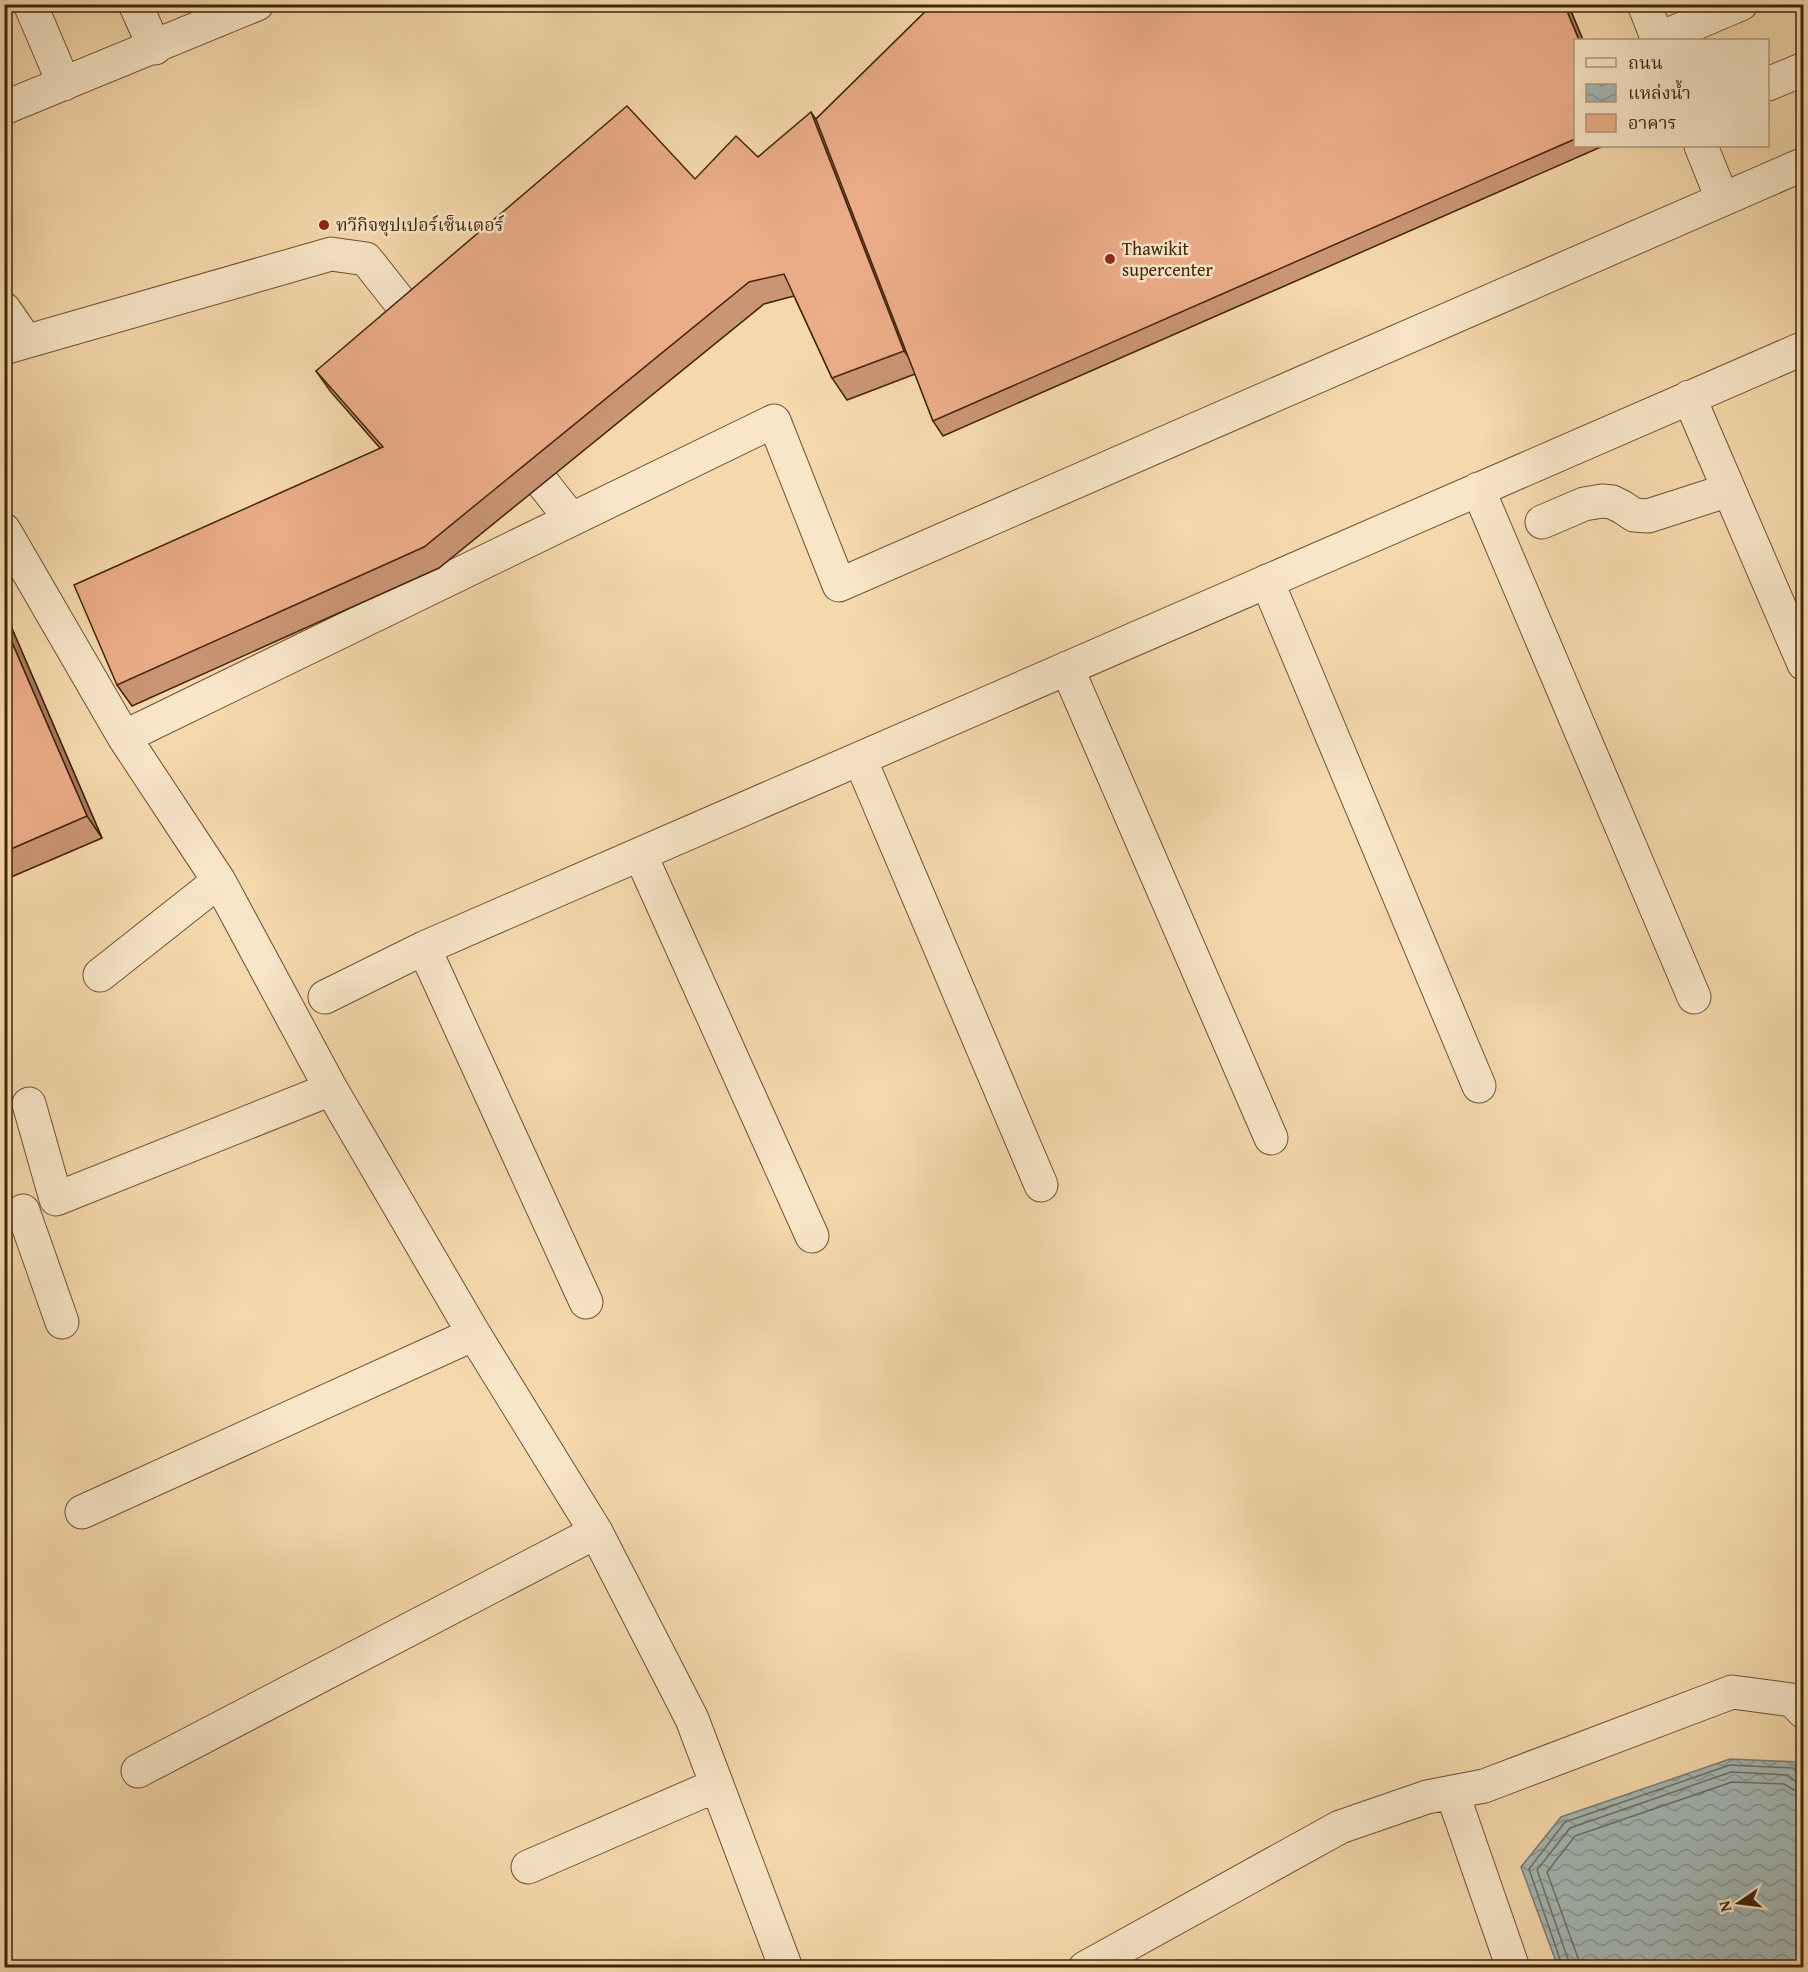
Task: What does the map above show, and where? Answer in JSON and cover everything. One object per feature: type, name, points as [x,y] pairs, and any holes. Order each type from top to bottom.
[{"type":"street","points":[[30,4],[64,84]]},
{"type":"street","points":[[135,4],[155,48]]},
{"type":"street","points":[[4,108],[155,48],[257,4]]},
{"type":"street","points":[[1644,4],[1658,39]]},
{"type":"street","points":[[1660,39],[1741,4]]},
{"type":"street","points":[[1769,83],[1803,69]]},
{"type":"street","points":[[1701,147],[1722,198]]},
{"type":"street","points":[[124,737],[774,421],[839,585],[1803,164]]},
{"type":"street","points":[[4,309],[15,345],[332,254],[366,260],[447,362]]},
{"type":"street","points":[[325,997],[424,948],[1803,348]]},
{"type":"street","points":[[1689,397],[1803,664]]},
{"type":"street","points":[[498,426],[572,519]]},
{"type":"street","points":[[1478,489],[1694,997]]},
{"type":"street","points":[[1542,522],[1584,504],[1602,501],[1612,502],[1634,515],[1648,516],[1729,490]]},
{"type":"street","points":[[4,530],[124,737],[219,881],[331,1089],[474,1334],[596,1532],[692,1719],[786,1968]]},
{"type":"street","points":[[1267,581],[1479,1086]]},
{"type":"street","points":[[1067,668],[1271,1138]]},
{"type":"street","points":[[860,759],[1041,1185]]},
{"type":"street","points":[[640,854],[812,1236]]},
{"type":"street","points":[[100,975],[219,881]]},
{"type":"street","points":[[424,948],[586,1302]]},
{"type":"street","points":[[62,1322],[14,1215],[331,1089]]},
{"type":"street","points":[[29,1104],[56,1199]]},
{"type":"street","points":[[82,1512],[474,1334]]},
{"type":"street","points":[[138,1771],[596,1532]]},
{"type":"street","points":[[1085,1968],[1340,1827],[1427,1797],[1484,1786],[1732,1692],[1792,1700],[1803,1712]]},
{"type":"street","points":[[528,1867],[717,1785]]},
{"type":"street","points":[[1452,1792],[1513,1968]]},
{"type":"water","points":[[1730,1759],[1798,1762],[1803,1775],[1803,1967],[1558,1967],[1521,1867],[1561,1817]]},
{"type":"building","name":"Thawikit supercenter","points":[[933,4],[1564,4],[1579,39],[1574,39],[1574,139],[933,421],[816,119]]},
{"type":"building","points":[[627,106],[695,179],[736,136],[758,157],[811,112],[904,351],[832,378],[784,274],[749,282],[424,547],[117,685],[74,585],[383,447],[316,371]]},
{"type":"building","points":[[4,624],[87,816],[4,852]]},
{"type":"place","name":"ทวีกิจซุปเปอร์เซ็นเตอร์","points":[[324,225]]},
{"type":"place","name":"Thawikit supercenter","points":[[1110,259]]}]
